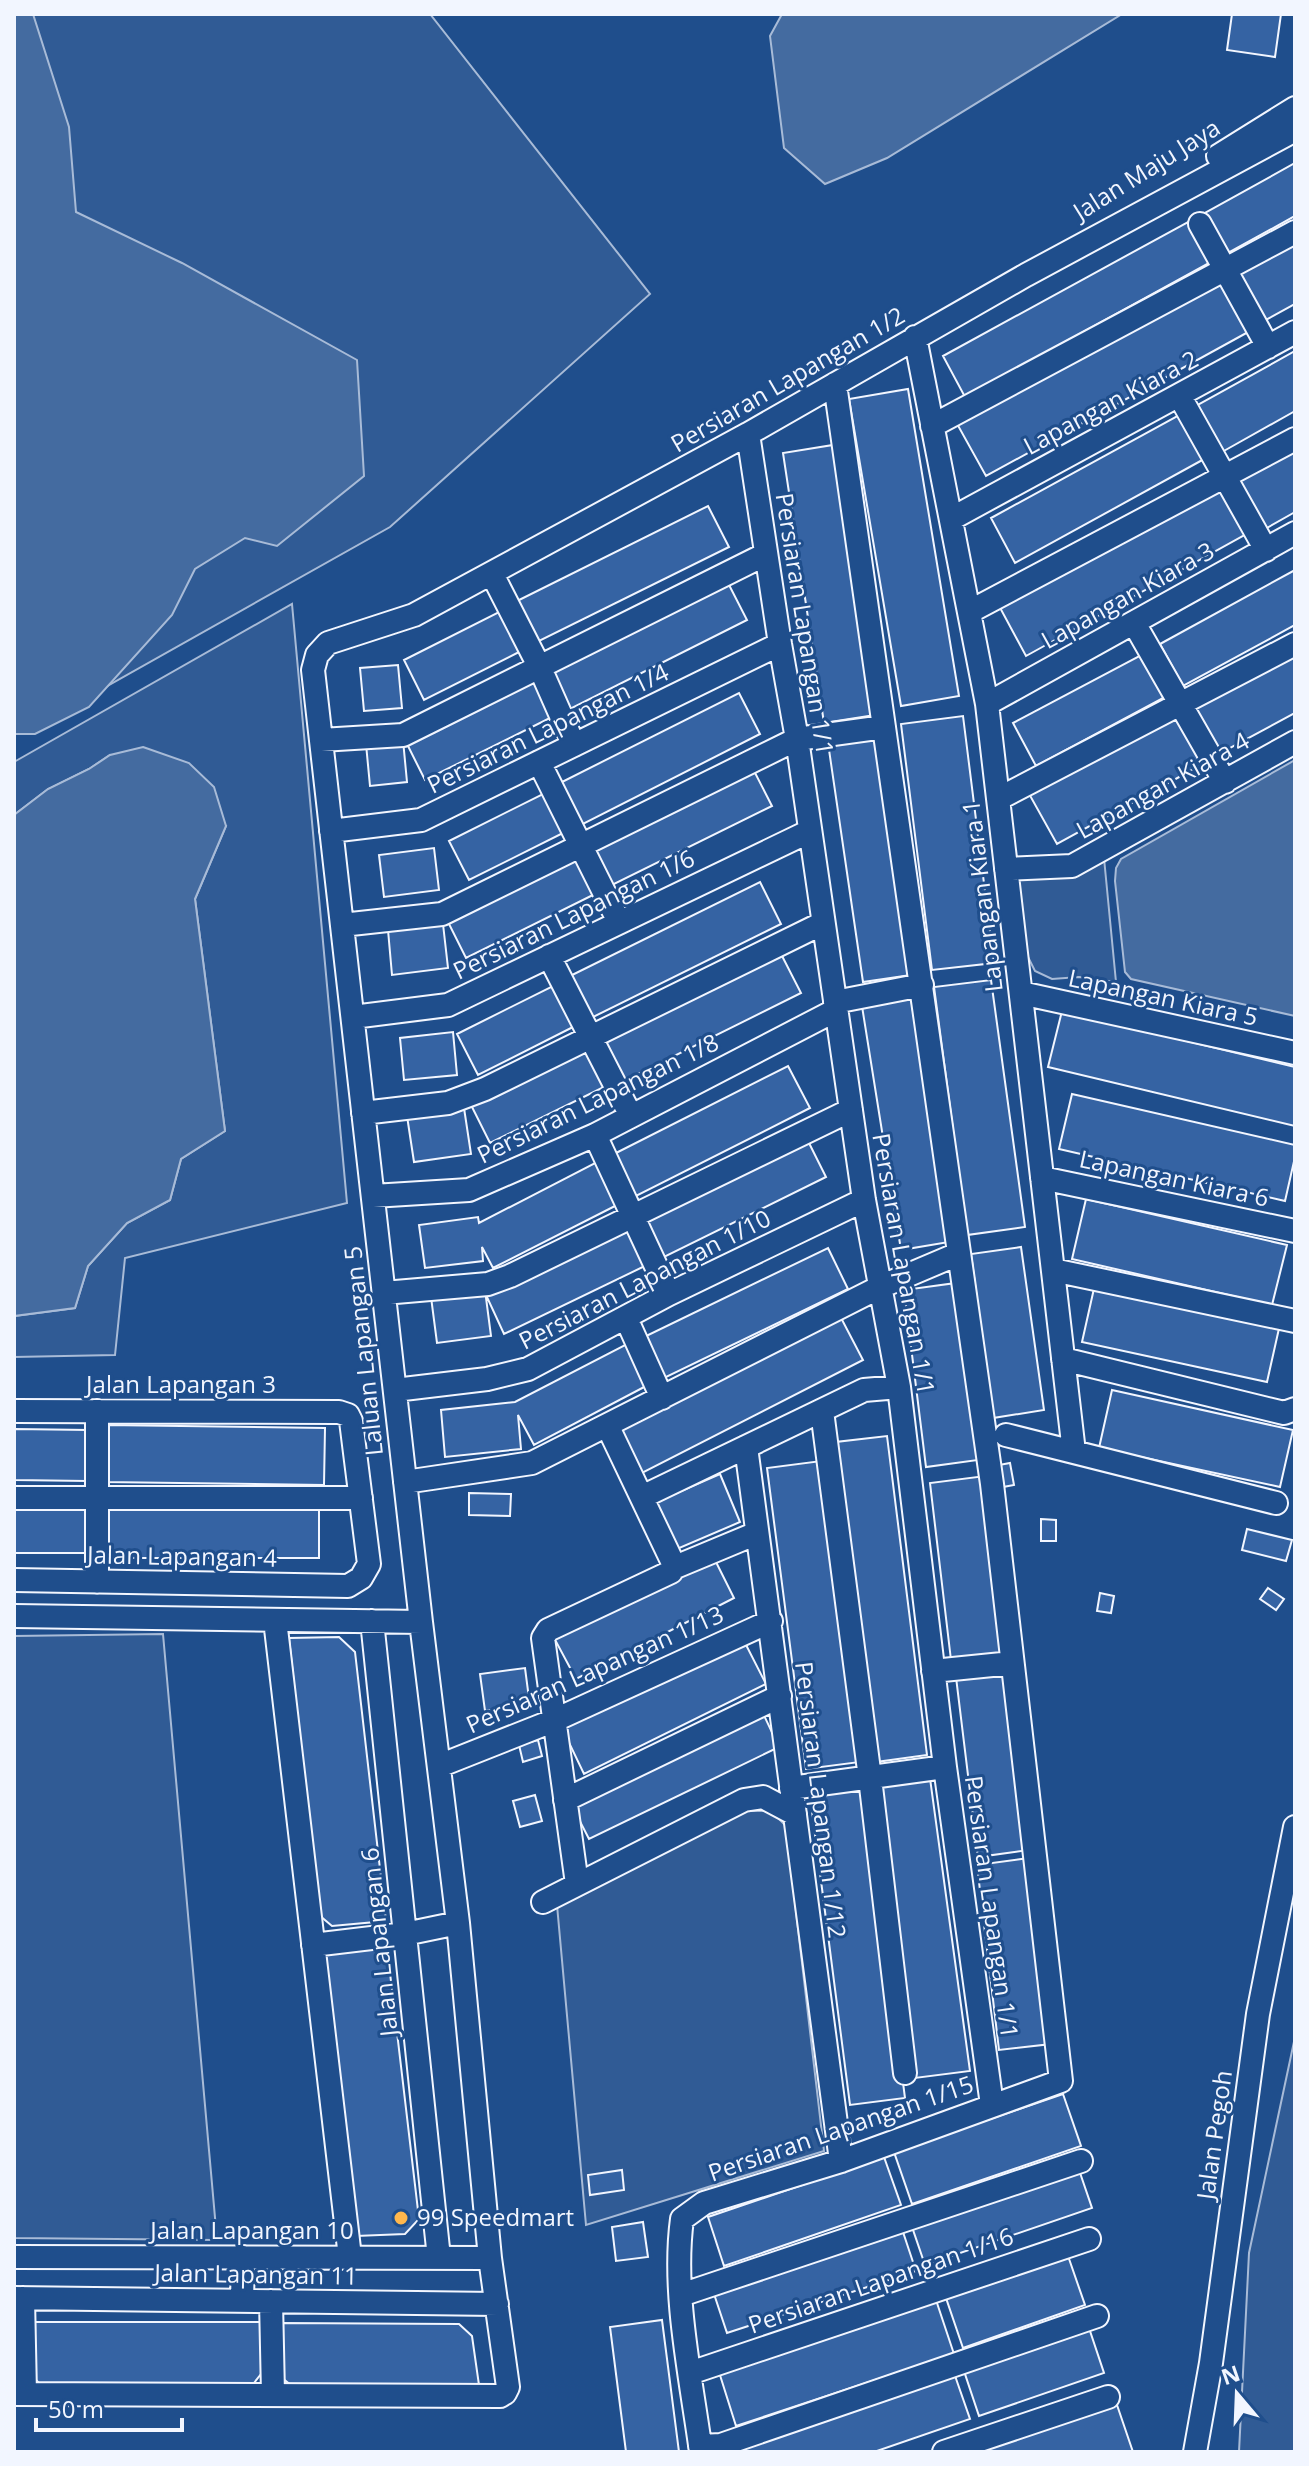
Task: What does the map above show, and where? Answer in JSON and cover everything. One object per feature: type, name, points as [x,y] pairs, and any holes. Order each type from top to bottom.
[{"type":"street","name":"Jalan Maju Jaya","points":[[1026,275],[1295,108]]},
{"type":"street","name":"Persiaran Lapangan 1/2","points":[[313,670],[317,655],[328,643],[414,615],[492,574],[748,434],[1026,275],[1295,130]]},
{"type":"street","points":[[1200,224],[1268,347]]},
{"type":"street","points":[[932,426],[1295,232]]},
{"type":"street","name":"Lapangan Kiara 2","points":[[951,519],[1295,332]]},
{"type":"street","name":"Lapangan Kiara 1","points":[[915,337],[987,704],[1074,1452]]},
{"type":"street","points":[[835,384],[992,1484],[1012,1663],[933,1671]]},
{"type":"street","points":[[1179,395],[1266,550]]},
{"type":"street","name":"Persiaran Lapangan 1/1","points":[[748,434],[797,739],[864,1200],[899,1387],[945,1767],[992,2105]]},
{"type":"street","points":[[969,612],[1295,439]]},
{"type":"street","name":"Lapangan Kiara 3","points":[[987,704],[1266,550],[1292,541]]},
{"type":"street","points":[[321,740],[403,735],[766,554]]},
{"type":"street","points":[[492,574],[540,668],[574,745]]},
{"type":"street","points":[[1134,623],[1225,782]]},
{"type":"street","name":"Persiaran Lapangan 1/4","points":[[331,831],[421,820],[780,644]]},
{"type":"street","points":[[998,799],[1295,644]]},
{"type":"street","name":"Laluan Lapangan 5","points":[[273,2394],[500,2396],[508,2387],[490,2258],[458,1923],[313,670]]},
{"type":"street","points":[[342,925],[442,914],[797,739],[884,727]]},
{"type":"street","name":"Lapangan Kiara 4","points":[[1006,869],[1072,866],[1295,742]]},
{"type":"street","points":[[539,762],[619,922]]},
{"type":"street","name":"Persiaran Lapangan 1/6","points":[[353,1017],[448,1005],[810,831]]},
{"type":"street","points":[[363,1113],[448,1103],[485,1089],[823,923]]},
{"type":"street","points":[[549,956],[631,1116]]},
{"type":"street","name":"Persiaran Lapangan 1/8","points":[[373,1196],[469,1190],[595,1135],[835,1006],[922,985]]},
{"type":"street","name":"Lapangan Kiara 5","points":[[1021,993],[1295,1053]]},
{"type":"street","points":[[384,1293],[488,1284],[510,1276],[851,1110]]},
{"type":"street","points":[[595,1135],[669,1294]]},
{"type":"street","name":"Lapangan Kiara 6","points":[[1042,1178],[1295,1231]]},
{"type":"street","name":"Persiaran Lapangan 1/10","points":[[395,1390],[487,1379],[528,1369],[669,1294],[864,1200]]},
{"type":"street","points":[[405,1482],[532,1463],[880,1287],[958,1254]]},
{"type":"street","points":[[1053,1270],[1295,1321]]},
{"type":"street","points":[[626,1318],[662,1398]]},
{"type":"street","points":[[1063,1359],[1284,1413],[1293,1411]]},
{"type":"street","points":[[642,1497],[864,1390],[899,1387]]},
{"type":"street","name":"Jalan Lapangan 3","points":[[14,1411],[339,1412],[348,1415],[351,1421],[361,1498]]},
{"type":"street","points":[[97,1411],[97,1582]]},
{"type":"street","points":[[822,1411],[905,2073]]},
{"type":"street","points":[[608,1427],[673,1568]]},
{"type":"street","points":[[1006,1435],[1276,1503]]},
{"type":"street","name":"Persiaran Lapangan 1/12","points":[[746,1447],[841,2161]]},
{"type":"street","points":[[14,1498],[361,1498]]},
{"type":"street","name":"Jalan Lapangan 4","points":[[14,1580],[348,1586],[361,1578],[369,1564],[361,1498]]},
{"type":"street","points":[[577,1884],[543,1638],[548,1630],[671,1572],[673,1568],[757,1533]]},
{"type":"street","points":[[14,1616],[421,1622]]},
{"type":"street","points":[[275,1620],[350,2257]]},
{"type":"street","name":"Jalan Lapangan 6","points":[[372,1621],[439,2258]]},
{"type":"street","name":"Persiaran Lapangan 1/13","points":[[439,1766],[555,1720],[771,1621]]},
{"type":"street","name":"Persiaran Lapangan 1/15","points":[[700,2449],[681,2295],[678,2248],[682,2219],[704,2203],[841,2161],[1061,2081],[1012,1663]]},
{"type":"street","points":[[565,1800],[780,1696]]},
{"type":"street","points":[[791,1788],[945,1767]]},
{"type":"street","points":[[543,1902],[744,1800],[763,1797],[795,1814]]},
{"type":"street","name":"Jalan Pegoh","points":[[1195,2452],[1211,2363],[1258,2014],[1295,1827]]},
{"type":"street","points":[[313,1945],[405,1934],[458,1923]]},
{"type":"street","points":[[681,2295],[1081,2161]]},
{"type":"street","name":"Persiaran Lapangan 1/16","points":[[690,2373],[1089,2239]]},
{"type":"street","name":"Jalan Lapangan 10","points":[[14,2257],[490,2258]]},
{"type":"street","points":[[242,2301],[243,2257]]},
{"type":"street","points":[[19,2298],[19,2394],[273,2394],[271,2301]]},
{"type":"street","name":"Jalan Lapangan 11","points":[[19,2298],[497,2304]]},
{"type":"street","points":[[700,2449],[721,2445],[1097,2316]]},
{"type":"street","points":[[944,2452],[1108,2397]]},
{"type":"shaded area","points":[[14,14],[430,14],[650,294],[390,527],[52,717]]},
{"type":"shaded area","points":[[14,14],[33,14],[69,127],[76,212],[182,263],[357,360],[364,476],[277,546],[245,538],[195,569],[172,615],[89,707],[35,734],[14,734]]},
{"type":"shaded area","points":[[782,14],[1122,14],[887,158],[825,184],[784,148],[770,36]]},
{"type":"shaded area","points":[[292,604],[347,1203],[125,1258],[115,1355],[14,1357],[14,1316],[75,1308],[88,1266],[127,1223],[170,1200],[181,1159],[225,1131],[195,899],[226,826],[110,755],[48,789],[14,815],[14,762]]},
{"type":"shaded area","points":[[143,747],[189,763],[214,787],[226,826],[195,899],[225,1131],[181,1159],[170,1200],[127,1223],[88,1266],[75,1308],[14,1316],[14,815],[48,789],[110,755]]},
{"type":"shaded area","points":[[1295,760],[1295,1016],[1131,979],[1125,972],[1115,881],[1116,868],[1121,859]]},
{"type":"shaded area","points":[[1104,858],[1116,982],[1079,977],[1052,979],[1035,971],[1028,957],[1015,880],[1071,875]]},
{"type":"shaded area","points":[[163,1634],[217,2240],[14,2238],[14,1636]]},
{"type":"shaded area","points":[[741,1811],[771,1811],[786,1826],[824,2151],[586,2225],[557,1905]]},
{"type":"shaded area","points":[[1295,2037],[1295,2452],[1239,2452],[1249,2253]]},
{"type":"building","points":[[1232,14],[1281,14],[1275,57],[1227,50]]},
{"type":"building","points":[[1295,163],[1295,216],[1228,253],[1205,213]]},
{"type":"building","points":[[1188,222],[1211,262],[965,397],[943,356]]},
{"type":"building","points":[[1295,238],[1295,304],[1264,321],[1236,270]]},
{"type":"building","points":[[1221,277],[1250,331],[986,476],[956,422]]},
{"type":"building","points":[[1295,351],[1295,411],[1222,452],[1196,406]]},
{"type":"building","points":[[908,389],[959,696],[901,706],[849,399]]},
{"type":"building","points":[[1181,414],[1206,458],[1015,563],[991,518]]},
{"type":"building","points":[[1295,443],[1295,512],[1265,529],[1235,475]]},
{"type":"building","points":[[833,445],[875,715],[824,723],[783,453]]},
{"type":"building","points":[[1219,482],[1248,533],[1026,656],[998,604]]},
{"type":"building","points":[[708,506],[729,547],[533,644],[513,603]]},
{"type":"building","points":[[1295,570],[1295,625],[1183,686],[1160,644]]},
{"type":"building","points":[[726,579],[747,620],[568,710],[547,669]]},
{"type":"building","points":[[503,610],[523,650],[424,700],[404,660]]},
{"type":"building","points":[[1295,646],[1295,713],[1219,754],[1191,702]]},
{"type":"building","points":[[1145,653],[1167,696],[1036,766],[1013,723]]},
{"type":"building","points":[[398,665],[402,708],[364,711],[360,668]]},
{"type":"building","points":[[533,676],[554,716],[425,780],[405,740]]},
{"type":"building","points":[[739,693],[760,734],[579,826],[558,784]]},
{"type":"building","points":[[1174,712],[1203,764],[1057,844],[1028,792]]},
{"type":"building","points":[[963,716],[994,963],[932,970],[901,724]]},
{"type":"building","points":[[874,729],[911,975],[863,982],[827,736]]},
{"type":"building","points":[[403,740],[407,782],[370,786],[366,744]]},
{"type":"building","points":[[751,765],[772,806],[610,886],[589,844]]},
{"type":"building","points":[[549,791],[569,830],[469,880],[449,841]]},
{"type":"building","points":[[434,848],[439,890],[384,897],[379,855]]},
{"type":"building","points":[[578,851],[599,892],[466,958],[445,916]]},
{"type":"building","points":[[760,882],[781,924],[589,1019],[568,977]]},
{"type":"building","points":[[443,924],[448,968],[392,975],[388,930]]},
{"type":"building","points":[[779,950],[801,993],[622,1082],[600,1039]]},
{"type":"building","points":[[991,980],[1025,1227],[967,1235],[934,987]]},
{"type":"building","points":[[557,984],[577,1025],[478,1075],[457,1034]]},
{"type":"building","points":[[910,992],[949,1242],[901,1250],[861,1000]]},
{"type":"building","points":[[1062,1011],[1295,1067],[1295,1126],[1048,1067]]},
{"type":"building","points":[[453,1032],[457,1075],[404,1080],[400,1038]]},
{"type":"building","points":[[586,1046],[606,1086],[490,1143],[470,1103]]},
{"type":"building","points":[[788,1066],[810,1108],[634,1197],[612,1155]]},
{"type":"building","points":[[1072,1094],[1295,1145],[1285,1201],[1059,1149]]},
{"type":"building","points":[[464,1108],[471,1154],[414,1162],[407,1116]]},
{"type":"building","points":[[806,1137],[826,1177],[662,1258],[643,1217]]},
{"type":"building","points":[[597,1162],[619,1204],[493,1268],[482,1247],[483,1261],[425,1268],[419,1225],[478,1217],[479,1223]]},
{"type":"building","points":[[1086,1199],[1287,1245],[1272,1305],[1072,1259]]},
{"type":"building","points":[[631,1225],[649,1264],[504,1334],[486,1295]]},
{"type":"building","points":[[1021,1247],[1044,1410],[993,1418],[971,1254]]},
{"type":"building","points":[[828,1248],[848,1289],[662,1379],[642,1338]]},
{"type":"building","points":[[956,1283],[978,1460],[926,1467],[904,1290]]},
{"type":"building","points":[[1095,1284],[1280,1324],[1267,1382],[1082,1342]]},
{"type":"building","points":[[485,1290],[491,1336],[437,1343],[431,1297]]},
{"type":"building","points":[[839,1314],[863,1360],[640,1474],[617,1427]]},
{"type":"building","points":[[627,1344],[648,1385],[534,1445],[518,1415],[521,1449],[445,1457],[441,1410],[515,1402]]},
{"type":"building","points":[[1112,1390],[1293,1430],[1280,1487],[1099,1448]]},
{"type":"building","points":[[106,1425],[325,1428],[324,1485],[104,1482]]},
{"type":"building","points":[[14,1429],[88,1430],[87,1481],[14,1480]]},
{"type":"building","points":[[887,1436],[927,1755],[876,1762],[836,1442]]},
{"type":"building","points":[[821,1461],[860,1762],[806,1769],[767,1468]]},
{"type":"building","points":[[1010,1463],[1014,1485],[1003,1487],[999,1465]]},
{"type":"building","points":[[720,1474],[740,1522],[677,1549],[656,1502]]},
{"type":"building","points":[[985,1476],[1006,1653],[951,1660],[930,1483]]},
{"type":"building","points":[[469,1493],[511,1494],[510,1516],[469,1515]]},
{"type":"building","points":[[14,1501],[86,1502],[85,1553],[14,1553]]},
{"type":"building","points":[[103,1504],[319,1504],[319,1558],[103,1558]]},
{"type":"building","points":[[1041,1519],[1056,1520],[1056,1541],[1041,1541]]},
{"type":"building","points":[[1247,1529],[1292,1540],[1286,1561],[1242,1550]]},
{"type":"building","points":[[712,1554],[734,1598],[576,1679],[553,1636]]},
{"type":"building","points":[[1268,1588],[1284,1599],[1276,1610],[1260,1599]]},
{"type":"building","points":[[1100,1593],[1114,1596],[1111,1613],[1097,1611]]},
{"type":"building","points":[[339,1637],[355,1652],[386,1921],[332,1926],[319,1915],[289,1638]]},
{"type":"building","points":[[742,1637],[766,1684],[584,1774],[561,1726]]},
{"type":"building","points":[[525,1668],[530,1706],[485,1711],[480,1674]]},
{"type":"building","points":[[1006,1671],[1029,1850],[978,1857],[956,1677]]},
{"type":"building","points":[[760,1707],[779,1747],[589,1839],[569,1800]]},
{"type":"building","points":[[538,1740],[542,1756],[523,1762],[519,1745]]},
{"type":"building","points":[[929,1771],[970,2071],[915,2078],[874,1779]]},
{"type":"building","points":[[864,1781],[905,2098],[850,2105],[809,1788]]},
{"type":"building","points":[[535,1795],[542,1821],[520,1827],[513,1801]]},
{"type":"building","points":[[1029,1858],[1051,2044],[999,2050],[977,1865]]},
{"type":"building","points":[[386,1939],[419,2219],[405,2234],[356,2236],[323,1954]]},
{"type":"building","points":[[1063,2094],[1081,2146],[912,2204],[894,2152]]},
{"type":"building","points":[[884,2157],[901,2205],[724,2266],[708,2217]]},
{"type":"building","points":[[1077,2164],[1092,2208],[925,2265],[910,2221]]},
{"type":"building","points":[[622,2170],[624,2190],[590,2195],[588,2175]]},
{"type":"building","points":[[643,2222],[648,2257],[616,2261],[612,2227]]},
{"type":"building","points":[[901,2226],[916,2271],[727,2333],[712,2288]]},
{"type":"building","points":[[1067,2253],[1085,2305],[963,2348],[945,2295]]},
{"type":"building","points":[[936,2300],[954,2354],[736,2426],[719,2372]]},
{"type":"building","points":[[662,2320],[679,2452],[626,2452],[610,2327]]},
{"type":"building","points":[[32,2322],[261,2322],[261,2374],[254,2383],[39,2383],[30,2374]]},
{"type":"building","points":[[1087,2322],[1104,2373],[979,2416],[962,2365]]},
{"type":"building","points":[[279,2323],[459,2324],[472,2336],[479,2385],[292,2386],[281,2377]]},
{"type":"building","points":[[953,2370],[970,2419],[874,2452],[732,2452]]},
{"type":"building","points":[[1117,2405],[1133,2452],[976,2452]]},
{"type":"place","name":"99 Speedmart","points":[[401,2218]]}]
